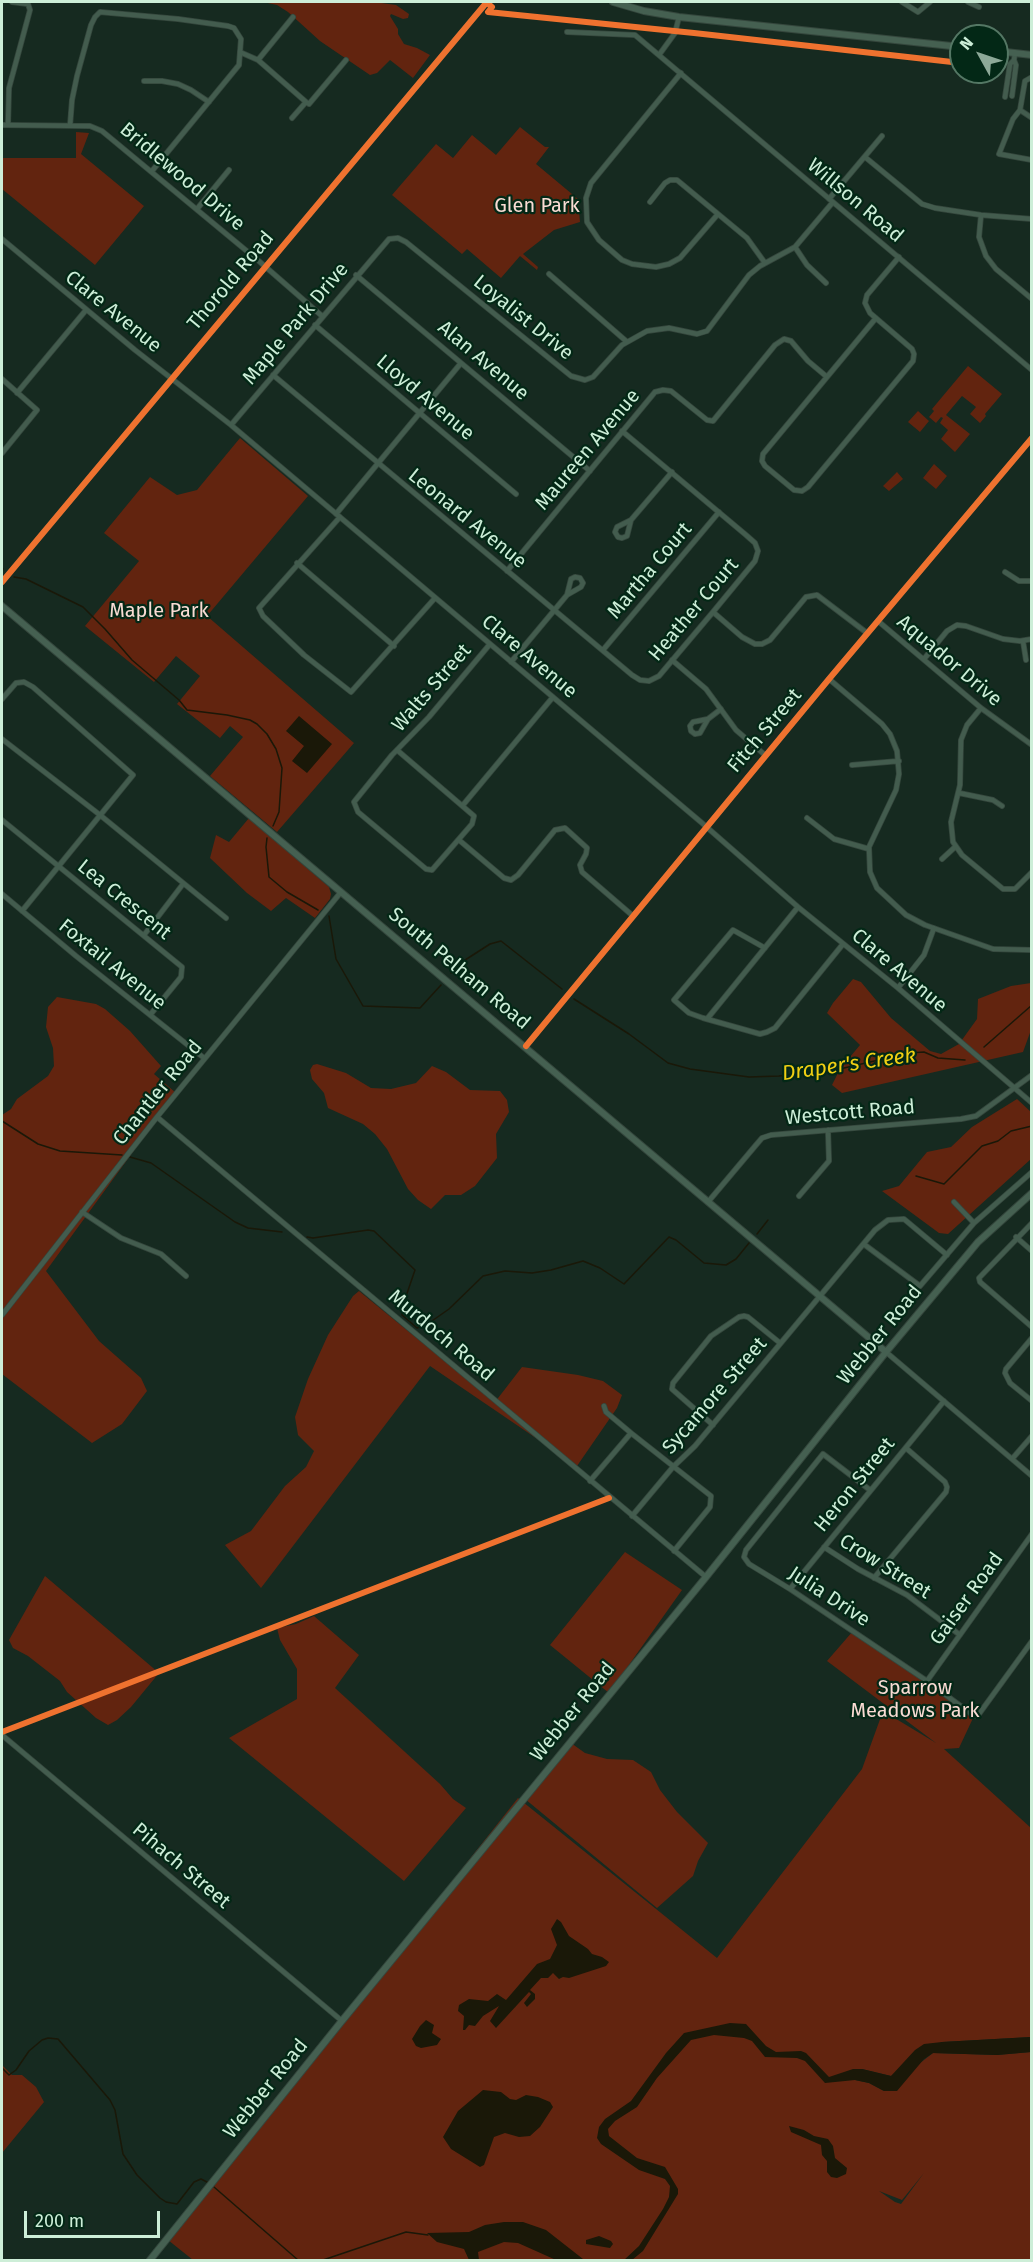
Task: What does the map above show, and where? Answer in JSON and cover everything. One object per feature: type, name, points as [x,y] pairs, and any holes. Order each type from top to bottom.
[{"type":"main road","points":[[613,2],[644,11],[679,17],[949,46]]},
{"type":"main road","points":[[1009,55],[1032,55]]},
{"type":"main road","name":"South Pelham Road","points":[[2,606],[886,1352]]},
{"type":"main road","name":"Webber Road","points":[[150,2260],[342,2021],[706,1577],[886,1352],[978,1242],[1032,1193]]},
{"type":"street","points":[[5,125],[9,88],[30,10],[28,4],[12,2]]},
{"type":"street","name":"Thorold Road","points":[[2,582],[487,2]]},
{"type":"street","points":[[902,2],[916,12],[922,10],[930,2]]},
{"type":"street","points":[[968,2],[979,7]]},
{"type":"street","points":[[70,126],[77,76],[91,25],[94,17],[100,12],[228,26],[239,33],[242,52],[236,70],[152,171]]},
{"type":"street","points":[[258,60],[293,17]]},
{"type":"street","points":[[659,55],[675,33],[679,17]]},
{"type":"street","name":"Willson Road","points":[[567,32],[635,35],[1032,369]]},
{"type":"street","points":[[242,52],[258,60],[309,104],[346,60]]},
{"type":"street","points":[[1014,56],[1010,64],[1006,96],[1012,96],[1021,104]]},
{"type":"street","points":[[1012,96],[1016,65],[1014,56]]},
{"type":"street","points":[[681,73],[591,183],[586,198],[587,222],[599,240],[622,260],[638,266],[656,267],[680,258],[718,214]]},
{"type":"street","points":[[1032,77],[1025,81],[1020,110],[1013,119],[999,154],[1032,160]]},
{"type":"street","points":[[144,81],[178,84],[209,102]]},
{"type":"street","points":[[292,118],[306,102]]},
{"type":"street","points":[[1020,110],[1032,118]]},
{"type":"street","name":"Bridlewood Drive","points":[[5,125],[90,126],[102,130],[264,266]]},
{"type":"street","name":"Loyalist Drive","points":[[384,243],[394,238],[406,242],[576,379],[585,380],[593,377],[626,341],[636,335],[658,328],[680,329],[697,334],[706,332],[740,285],[754,271],[795,248],[882,136]]},
{"type":"street","points":[[865,157],[922,204],[981,215],[1032,219]]},
{"type":"street","points":[[197,209],[229,171]]},
{"type":"street","points":[[650,202],[665,183],[675,179],[747,238],[765,263]]},
{"type":"street","points":[[981,215],[980,237],[986,256],[996,269],[1032,299]]},
{"type":"street","name":"Clare Avenue","points":[[2,239],[86,310],[231,425],[707,827],[798,908],[898,988],[1032,1103]]},
{"type":"street","name":"Maple Park Drive","points":[[231,425],[384,243]]},
{"type":"street","points":[[795,248],[807,265],[826,283]]},
{"type":"street","points":[[876,318],[762,456],[765,466],[796,491],[802,491],[808,487],[914,361],[912,349],[866,308],[866,297],[899,257]]},
{"type":"street","points":[[264,266],[322,316]]},
{"type":"street","points":[[549,274],[626,341]]},
{"type":"street","name":"Alan Avenue","points":[[356,275],[590,471]]},
{"type":"street","points":[[17,393],[86,310]]},
{"type":"street","name":"Lloyd Avenue","points":[[315,325],[516,494]]},
{"type":"street","name":"Maureen Avenue","points":[[507,571],[653,394],[663,390],[673,393],[707,420],[714,421],[775,345],[784,339],[791,341],[808,361],[827,377]]},
{"type":"street","points":[[435,598],[351,692],[306,656],[263,616],[259,608],[297,563],[318,543],[461,363]]},
{"type":"street","name":"Leonard Avenue","points":[[273,375],[378,465],[635,677],[646,681]]},
{"type":"street","points":[[2,379],[37,410],[2,453]]},
{"type":"street","points":[[622,431],[720,512]]},
{"type":"street","name":"Fitch Street","points":[[526,1046],[765,755],[1032,438]]},
{"type":"street","points":[[631,520],[672,472]]},
{"type":"street","name":"Heather Court","points":[[646,681],[657,678],[755,561],[758,551],[754,541],[720,512]]},
{"type":"street","name":"Martha Court","points":[[603,650],[720,512]]},
{"type":"street","points":[[297,563],[394,646]]},
{"type":"street","points":[[1005,572],[1019,581],[1032,581]]},
{"type":"street","points":[[511,662],[567,595]]},
{"type":"street","points":[[713,612],[742,636],[755,644],[762,644],[770,640],[806,597],[817,595],[867,633]]},
{"type":"street","name":"Aquador Drive","points":[[878,621],[981,708],[1032,745]]},
{"type":"street","points":[[924,659],[947,631],[957,625],[1003,639],[1023,641],[1032,639]]},
{"type":"street","points":[[1023,641],[1026,660]]},
{"type":"street","name":"Walts Street","points":[[397,750],[463,805],[476,819],[431,872],[358,812],[352,803],[397,750],[429,717],[490,644]]},
{"type":"street","points":[[672,660],[706,689],[736,730],[765,755]]},
{"type":"street","points":[[829,679],[887,730],[895,744],[898,761],[896,790],[869,849],[870,873],[877,888],[913,920],[990,948],[1032,950]]},
{"type":"street","points":[[2,699],[16,683],[24,682],[33,687],[133,774],[22,911]]},
{"type":"street","points":[[463,805],[553,697]]},
{"type":"street","points":[[981,708],[967,725],[961,740],[958,793],[950,827],[955,847],[1004,889],[1016,889],[1032,872]]},
{"type":"street","points":[[708,719],[722,709]]},
{"type":"street","points":[[2,739],[100,815],[226,918]]},
{"type":"street","points":[[852,765],[898,761]]},
{"type":"street","points":[[958,793],[993,800],[1002,806]]},
{"type":"street","points":[[807,818],[827,835],[840,842],[869,849]]},
{"type":"street","name":"Lea Crescent","points":[[2,820],[178,962],[182,971],[181,977],[150,1015]]},
{"type":"street","points":[[459,840],[504,878],[511,880],[517,877],[560,826],[589,849],[580,865],[582,872],[633,916]]},
{"type":"street","points":[[942,859],[955,847]]},
{"type":"street","points":[[144,936],[183,884]]},
{"type":"street","name":"Chantler Road","points":[[2,1315],[204,1058],[341,892]]},
{"type":"street","name":"Foxtail Avenue","points":[[2,894],[204,1058]]},
{"type":"street","points":[[707,1019],[798,908]]},
{"type":"street","points":[[898,988],[924,955],[934,928]]},
{"type":"street","points":[[765,948],[733,930],[674,1000],[689,1013],[760,1034],[775,1028],[843,944]]},
{"type":"street","name":"Westcott Road","points":[[708,1202],[762,1138],[771,1135],[976,1116],[1032,1075]]},
{"type":"street","name":"Murdoch Road","points":[[157,1117],[706,1577]]},
{"type":"street","points":[[799,1196],[829,1161],[828,1130]]},
{"type":"street","points":[[865,1245],[920,1286],[974,1223],[1032,1172]]},
{"type":"street","points":[[954,1202],[974,1223]]},
{"type":"street","points":[[82,1212],[121,1238],[161,1254],[186,1276]]},
{"type":"street","name":"Sycamore Street","points":[[632,1516],[673,1467],[713,1425],[875,1230],[888,1220],[904,1219],[947,1255]]},
{"type":"street","points":[[1032,1222],[979,1280],[1032,1327]]},
{"type":"street","points":[[1016,1237],[1032,1251]]},
{"type":"street","points":[[713,1425],[672,1389],[673,1383],[711,1336],[744,1316],[780,1343]]},
{"type":"street","points":[[1032,1338],[1005,1373],[1010,1383],[1032,1401]]},
{"type":"street","name":"South Pelham Road","points":[[886,1352],[1032,1476]]},
{"type":"street","name":"Heron Street","points":[[790,1588],[944,1401]]},
{"type":"street","points":[[604,1406],[606,1412],[711,1496],[710,1507],[674,1551]]},
{"type":"street","points":[[590,1481],[631,1433]]},
{"type":"street","points":[[1012,1459],[1032,1436]]},
{"type":"street","points":[[874,1578],[946,1492],[945,1482],[906,1448]]},
{"type":"street","name":"Julia Drive","points":[[870,1490],[823,1454],[746,1550],[744,1557],[749,1564],[790,1588],[927,1681],[974,1716],[979,1714],[1032,1641]]},
{"type":"street","name":"Gaiser Road","points":[[927,1681],[1032,1534]]},
{"type":"street","name":"Crow Street","points":[[824,1547],[874,1578],[907,1595],[960,1635]]},
{"type":"street","name":"Pihach Street","points":[[2,1736],[342,2021]]},
{"type":"green space","points":[[263,2],[374,2],[396,5],[409,14],[408,18],[403,19],[391,14],[390,16],[404,44],[430,55],[413,78],[390,60],[377,73],[370,75],[320,41],[288,12],[277,5]]},
{"type":"green space","name":"Glen Park","points":[[520,127],[545,147],[549,147],[536,164],[578,199],[580,222],[554,230],[523,254],[538,267],[537,270],[520,256],[501,278],[467,249],[462,254],[392,195],[436,144],[453,158],[472,135],[496,155]]},
{"type":"green space","points":[[76,132],[89,133],[81,154],[144,206],[95,265],[2,189],[2,158],[76,158]]},
{"type":"green space","points":[[968,366],[1002,394],[980,423],[970,414],[976,407],[962,396],[946,415],[970,434],[955,452],[941,439],[948,430],[940,423],[943,418],[941,417],[936,423],[929,417],[934,411],[932,409]]},
{"type":"green space","points":[[918,411],[929,421],[920,432],[908,422]]},
{"type":"green space","name":"Maple Park","points":[[240,438],[308,496],[207,616],[354,743],[277,832],[210,776],[243,737],[230,726],[220,738],[177,704],[200,676],[176,656],[154,682],[85,626],[139,561],[104,533],[150,477],[177,495],[197,490]]},
{"type":"green space","points":[[934,464],[947,476],[936,489],[923,478]]},
{"type":"green space","points":[[897,472],[903,479],[889,491],[883,486]]},
{"type":"green space","points":[[249,818],[329,887],[330,899],[315,918],[286,898],[271,911],[247,893],[210,858],[216,835],[229,842]]},
{"type":"green space","points":[[853,979],[861,982],[891,1018],[930,1051],[941,1054],[959,1044],[977,1019],[978,999],[1011,986],[1031,983],[1031,1030],[1023,1052],[842,1093],[832,1085],[840,1069],[860,1045],[827,1013]]},
{"type":"green space","points":[[57,997],[96,1004],[105,1009],[130,1031],[161,1066],[154,1074],[176,1093],[46,1271],[99,1341],[141,1378],[147,1391],[122,1424],[92,1443],[2,1374],[2,1115],[11,1109],[17,1099],[48,1076],[54,1066],[53,1048],[46,1027],[48,1007]]},
{"type":"green space","points":[[317,1064],[346,1073],[371,1088],[391,1089],[416,1083],[432,1066],[446,1072],[470,1090],[500,1091],[507,1100],[509,1112],[496,1134],[497,1158],[475,1186],[461,1195],[445,1195],[431,1209],[408,1189],[387,1149],[375,1134],[363,1124],[328,1108],[324,1093],[312,1079],[310,1070],[313,1065]]},
{"type":"green space","points":[[1017,1099],[1031,1112],[1031,1159],[948,1234],[939,1233],[882,1191],[899,1186],[927,1152],[951,1147],[972,1127]]},
{"type":"green space","points":[[359,1291],[495,1402],[522,1367],[603,1381],[622,1395],[617,1408],[577,1466],[430,1366],[261,1588],[225,1545],[251,1531],[285,1486],[306,1467],[314,1451],[298,1435],[295,1417],[308,1379],[328,1335],[353,1296]]},
{"type":"green space","points":[[625,1552],[682,1590],[609,1693],[550,1645]]},
{"type":"green space","points":[[45,1576],[159,1673],[131,1707],[108,1725],[96,1718],[67,1692],[60,1681],[28,1656],[13,1648],[9,1640]]},
{"type":"green space","points":[[314,1616],[359,1655],[335,1688],[440,1784],[453,1799],[466,1808],[404,1881],[229,1738],[297,1699],[297,1669],[280,1640],[277,1628],[296,1624]]},
{"type":"green space","name":"Sparrow Meadows Park","points":[[853,1631],[974,1716],[959,1748],[944,1749],[1031,1828],[1031,2037],[942,2042],[891,2076],[862,2069],[855,2080],[869,2083],[884,2091],[933,2053],[997,2055],[1031,2052],[1031,2260],[193,2260],[168,2240],[518,1798],[717,1958],[862,1769],[883,1711],[936,1743],[827,1661]],"holes":[[[924,2173],[901,2204],[879,2191],[902,2200]]]},
{"type":"green space","points":[[571,1743],[585,1753],[607,1759],[633,1760],[651,1772],[660,1790],[677,1812],[708,1843],[693,1876],[657,1908],[525,1799]]},
{"type":"green space","points":[[2,2065],[12,2075],[22,2075],[36,2087],[44,2102],[2,2153]]},
{"type":"shaded area","points":[[299,716],[332,744],[307,773],[292,761],[304,746],[286,731]]},
{"type":"shaded area","points":[[557,1919],[569,1936],[592,1954],[609,1962],[606,1966],[569,1978],[559,1979],[553,1973],[548,1978],[541,1978],[530,1990],[535,1994],[535,1999],[527,2007],[524,2003],[531,1994],[529,1992],[496,2028],[490,2021],[499,2006],[483,2016],[475,2026],[469,2025],[463,2030],[464,2016],[458,2011],[459,2005],[469,1999],[488,2001],[497,1994],[506,2000],[537,1964],[550,1959],[557,1945],[551,1929]]},
{"type":"shaded area","points":[[426,2020],[434,2025],[432,2033],[441,2039],[437,2045],[421,2048],[416,2046],[412,2039]]},
{"type":"shaded area","points":[[730,2023],[746,2024],[766,2046],[776,2052],[801,2051],[806,2053],[829,2077],[853,2069],[891,2076],[915,2050],[924,2044],[1031,2037],[1031,2052],[997,2055],[933,2053],[924,2059],[897,2091],[884,2091],[869,2083],[855,2080],[825,2083],[805,2061],[797,2058],[765,2057],[752,2041],[744,2038],[714,2035],[691,2040],[657,2078],[637,2107],[615,2121],[608,2129],[609,2136],[637,2158],[665,2167],[678,2189],[678,2194],[643,2251],[632,2260],[624,2260],[639,2246],[663,2209],[669,2197],[670,2186],[665,2179],[639,2170],[601,2144],[597,2138],[599,2127],[605,2119],[631,2101],[666,2053],[684,2033]]},
{"type":"shaded area","points":[[483,2090],[501,2092],[510,2099],[516,2100],[526,2095],[538,2097],[550,2102],[553,2107],[540,2127],[530,2136],[519,2137],[505,2133],[494,2137],[484,2165],[480,2167],[451,2149],[443,2137],[458,2111]]},
{"type":"shaded area","points":[[789,2126],[828,2139],[833,2146],[835,2158],[847,2168],[846,2174],[837,2178],[831,2177],[827,2172],[827,2161],[822,2155],[821,2145],[791,2132]]},
{"type":"shaded area","points":[[523,2222],[546,2230],[583,2259],[589,2260],[556,2260],[518,2243],[504,2242],[478,2252],[479,2260],[469,2260],[464,2249],[437,2242],[427,2233],[469,2232],[485,2225]]},
{"type":"shaded area","points":[[599,2236],[611,2241],[613,2244],[610,2248],[586,2244],[586,2240]]},
{"type":"waterway","name":"Draper's Creek","points":[[14,577],[26,579],[83,607],[132,660],[179,700],[187,710],[227,715],[250,720],[257,724],[267,734],[276,749],[282,768],[279,812],[273,826]]},
{"type":"waterway","name":"Draper's Creek","points":[[267,838],[269,877],[287,892],[318,910]]},
{"type":"waterway","name":"Draper's Creek","points":[[329,916],[336,959],[363,1006],[420,1008],[441,985]]},
{"type":"waterway","points":[[451,973],[462,962],[490,944],[501,941],[562,989]]},
{"type":"waterway","name":"Draper's Creek","points":[[574,999],[629,1034],[668,1063],[690,1069],[749,1077],[779,1076],[844,1068],[909,1053],[924,1052],[938,1058],[965,1060]]},
{"type":"waterway","name":"Draper's Creek","points":[[984,1047],[1032,1005]]},
{"type":"waterway","name":"Draper's Creek","points":[[2,1121],[38,1144],[60,1151],[122,1155]]},
{"type":"waterway","name":"Draper's Creek","points":[[916,1176],[944,1184],[982,1146],[998,1141],[1011,1131],[1032,1126]]},
{"type":"waterway","name":"Draper's Creek","points":[[130,1157],[151,1163],[235,1222],[248,1228],[282,1232]]},
{"type":"waterway","points":[[757,1234],[768,1220]]},
{"type":"waterway","name":"Draper's Creek","points":[[307,1237],[374,1231],[415,1270],[402,1308],[402,1315],[417,1328],[429,1323],[449,1309],[483,1276],[505,1271],[532,1273],[583,1261],[600,1268],[624,1284],[669,1237],[704,1263],[726,1265],[736,1259],[749,1243]]},
{"type":"waterway","points":[[2,2068],[9,2075],[16,2070],[29,2051],[42,2040],[58,2039],[110,2100],[115,2110],[123,2154],[137,2175],[160,2198],[177,2204],[194,2182],[201,2179],[207,2182]]},
{"type":"waterway","points":[[214,2187],[298,2260]]},
{"type":"waterway","points":[[323,2260],[406,2232],[428,2235]]},
{"type":"cycle path","points":[[486,2],[492,7],[488,12],[949,62]]},
{"type":"cycle path","points":[[2,582],[487,2]]},
{"type":"cycle path","points":[[526,1046],[829,679],[1032,438]]},
{"type":"cycle path","points":[[2,1732],[609,1498]]}]
